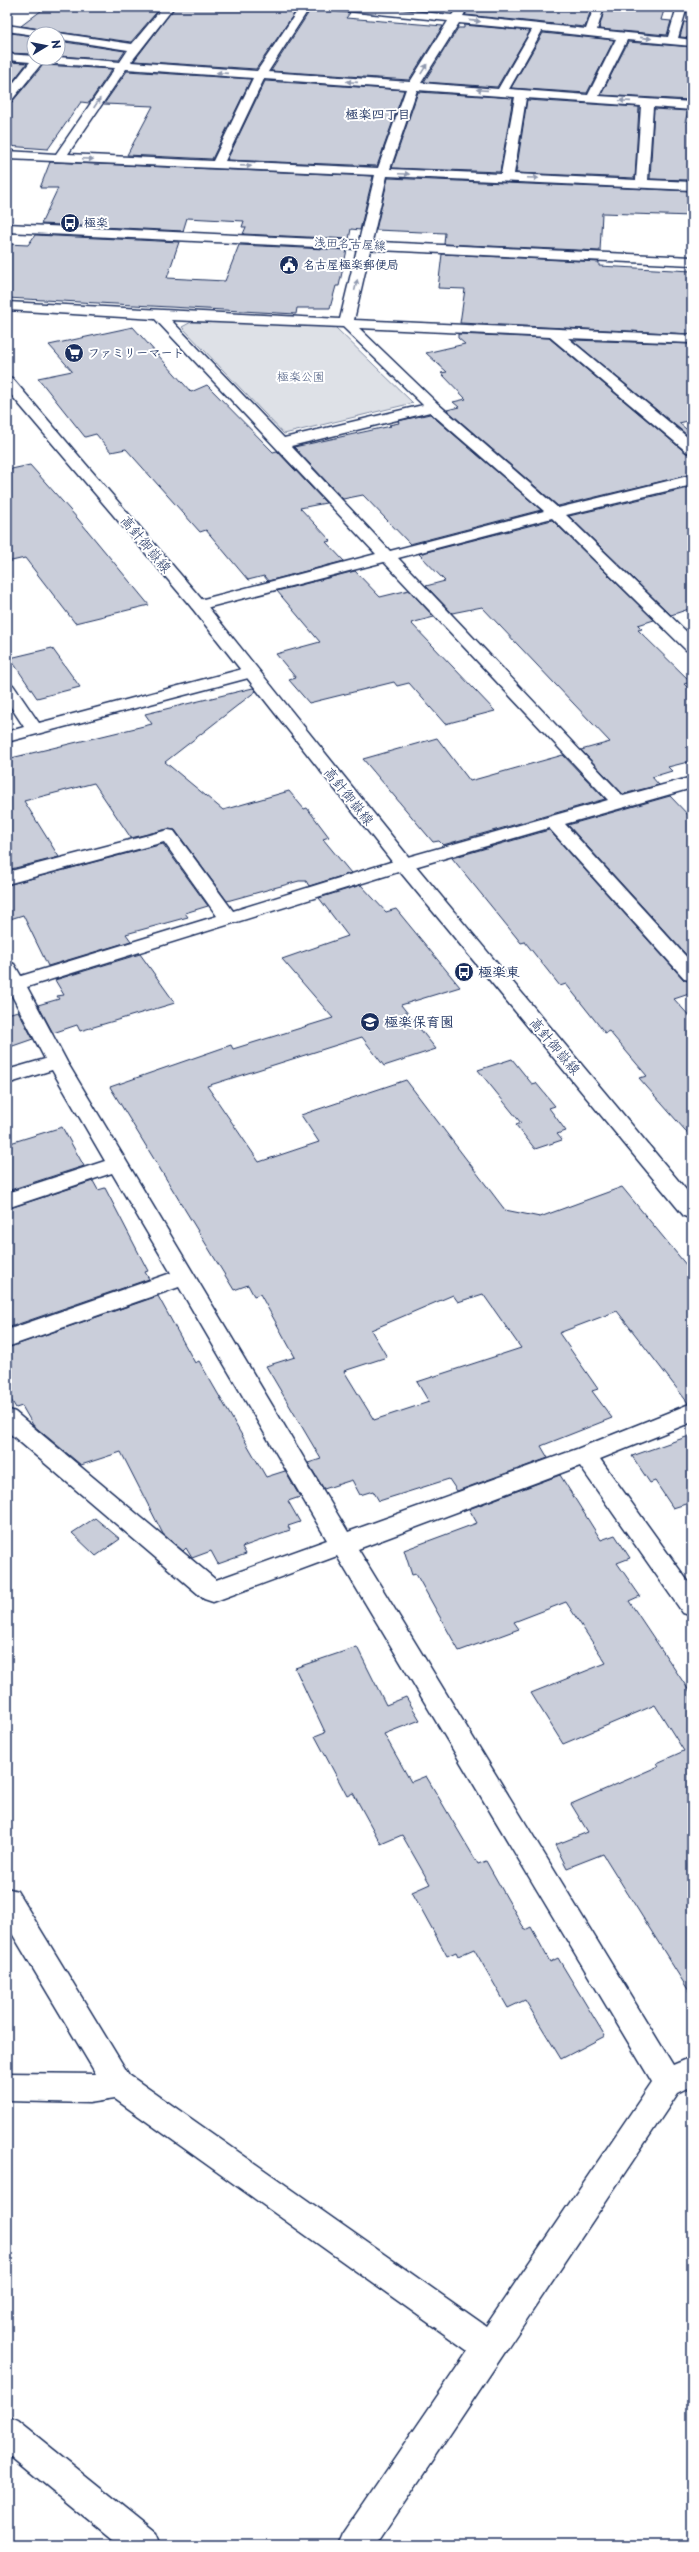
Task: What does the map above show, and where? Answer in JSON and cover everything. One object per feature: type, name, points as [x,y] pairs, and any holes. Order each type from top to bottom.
[{"type":"street","points":[[59,158],[135,48],[169,7]]},
{"type":"street","points":[[217,164],[260,76],[305,7]]},
{"type":"street","points":[[339,7],[692,43]]},
{"type":"street","points":[[346,323],[382,173],[413,86],[463,7]]},
{"type":"street","points":[[590,33],[599,7]]},
{"type":"street","points":[[672,41],[682,7]]},
{"type":"street","points":[[7,28],[26,31]]},
{"type":"street","points":[[502,92],[539,28]]},
{"type":"street","points":[[592,98],[623,36]]},
{"type":"street","points":[[66,37],[135,48]]},
{"type":"street","points":[[7,58],[26,59]]},
{"type":"street","points":[[66,62],[692,106]]},
{"type":"street","points":[[7,99],[33,66]]},
{"type":"street","points":[[507,177],[521,93]]},
{"type":"street","points":[[642,183],[647,103]]},
{"type":"street","points":[[7,155],[692,186]]},
{"type":"street","name":"浅田名古屋線","points":[[7,228],[366,244],[692,261]]},
{"type":"street","points":[[7,306],[159,316],[692,339]]},
{"type":"street","points":[[159,316],[620,803]]},
{"type":"street","points":[[346,323],[433,407],[555,513],[692,646]]},
{"type":"street","points":[[553,332],[692,449]]},
{"type":"street","name":"高針御嶽線","points":[[7,381],[198,605],[404,864],[692,1211]]},
{"type":"street","points":[[279,444],[433,407]]},
{"type":"street","points":[[198,605],[385,556],[692,480]]},
{"type":"street","points":[[7,737],[250,672]]},
{"type":"street","points":[[7,689],[35,730]]},
{"type":"street","points":[[356,2545],[488,2348],[680,2077],[344,1545],[57,1062],[12,976],[228,918],[404,864],[685,784],[692,800]]},
{"type":"street","points":[[553,822],[692,975]]},
{"type":"street","points":[[7,878],[168,835],[228,918]]},
{"type":"street","points":[[7,1077],[57,1062]]},
{"type":"street","points":[[7,1201],[118,1164]]},
{"type":"street","points":[[7,1338],[184,1277]]},
{"type":"street","points":[[7,1418],[213,1592],[344,1545],[692,1412]]},
{"type":"street","points":[[585,1454],[692,1606]]},
{"type":"street","points":[[7,1900],[119,2084],[488,2348]]},
{"type":"street","points":[[7,2087],[89,2089],[119,2084]]},
{"type":"street","points":[[7,2432],[145,2545]]},
{"type":"shaded area","points":[[382,7],[452,7],[450,11],[443,13]]},
{"type":"green space","name":"極楽公園","points":[[193,321],[334,326],[413,403],[284,434],[182,327]]},
{"type":"building","points":[[46,7],[161,7],[131,42],[66,33],[66,26],[21,26]]},
{"type":"building","points":[[175,7],[298,8],[256,69],[134,61]]},
{"type":"building","points":[[469,7],[592,7],[585,27],[465,15]]},
{"type":"building","points":[[605,7],[665,7],[661,20],[671,21],[667,35],[599,29]]},
{"type":"building","points":[[311,9],[350,13],[346,18],[443,26],[409,80],[271,71]]},
{"type":"building","points":[[684,22],[692,23],[692,38],[680,37]]},
{"type":"building","points":[[464,25],[530,31],[497,87],[424,82],[458,28],[464,28]]},
{"type":"building","points":[[11,33],[26,35],[26,54],[7,53],[7,36]]},
{"type":"building","points":[[543,33],[614,40],[587,93],[511,88]]},
{"type":"building","points":[[66,42],[125,51],[119,60],[66,57]]},
{"type":"building","points":[[628,42],[692,47],[690,100],[601,95]]},
{"type":"building","points":[[7,62],[26,63],[26,64],[7,89]]},
{"type":"building","points":[[42,66],[112,69],[89,103],[81,102],[48,149],[7,146],[7,104],[12,102]]},
{"type":"building","points":[[127,71],[251,79],[212,159],[127,155],[153,106],[104,104]]},
{"type":"building","points":[[265,81],[404,90],[377,166],[227,160]]},
{"type":"building","points":[[418,92],[513,98],[500,172],[392,168]]},
{"type":"building","points":[[527,100],[639,107],[635,178],[516,173]]},
{"type":"building","points":[[654,109],[688,111],[685,122],[692,122],[692,180],[650,179]]},
{"type":"building","points":[[50,162],[373,176],[360,230],[351,229],[349,239],[243,234],[246,227],[242,227],[244,221],[187,218],[183,231],[41,224],[58,188],[40,188]]},
{"type":"building","points":[[388,178],[692,191],[692,216],[602,213],[600,251],[444,244],[445,233],[376,230]]},
{"type":"building","points":[[35,235],[179,242],[167,278],[225,281],[239,245],[347,250],[339,286],[336,286],[330,308],[297,308],[296,314],[7,298],[7,244],[28,245]]},
{"type":"building","points":[[442,254],[599,262],[599,266],[692,271],[692,334],[460,323],[465,289],[438,288]]},
{"type":"building","points":[[133,327],[191,392],[207,385],[273,452],[277,451],[326,503],[300,508],[331,541],[326,542],[344,561],[268,581],[264,576],[248,580],[206,530],[200,532],[126,449],[111,452],[96,434],[85,437],[38,378],[72,371],[49,345]]},
{"type":"building","points":[[458,334],[549,338],[686,453],[692,454],[692,474],[558,506],[447,410],[459,407],[453,402],[466,399],[441,373],[447,372],[426,353],[465,344],[458,338]]},
{"type":"building","points":[[572,340],[692,344],[692,420],[679,423],[692,434],[692,439]]},
{"type":"building","points":[[430,414],[541,510],[410,544],[363,495],[343,499],[294,447],[391,426],[389,425],[399,423],[398,421]]},
{"type":"building","points":[[30,465],[78,519],[149,605],[75,623],[25,558],[7,562],[7,470]]},
{"type":"building","points":[[692,487],[692,608],[671,615],[569,516]]},
{"type":"building","points":[[552,520],[654,620],[638,625],[642,629],[638,630],[691,682],[684,684],[692,692],[692,761],[668,767],[672,771],[652,777],[659,785],[623,794],[581,750],[610,742],[482,607],[452,613],[426,586],[445,581],[419,554]]},
{"type":"building","points":[[355,571],[380,597],[409,590],[434,617],[411,623],[495,711],[445,724],[409,683],[397,686],[394,682],[309,703],[289,680],[296,678],[276,654],[320,642],[277,591]]},
{"type":"building","points":[[52,648],[80,687],[37,698],[10,658]]},
{"type":"building","points":[[253,688],[256,691],[165,762],[223,810],[289,791],[304,809],[307,808],[329,837],[323,839],[351,873],[309,886],[306,881],[299,881],[227,901],[175,830],[168,829],[131,838],[94,783],[24,801],[59,857],[7,870],[7,759],[152,724],[145,714]]},
{"type":"building","points":[[437,738],[470,781],[563,755],[605,799],[443,845],[439,841],[433,842],[363,759]]},
{"type":"building","points":[[670,796],[692,819],[692,961],[568,825]]},
{"type":"building","points":[[549,830],[684,980],[692,982],[692,993],[674,999],[692,1019],[692,1138],[639,1078],[647,1076],[609,1031],[605,1033],[566,984],[560,986],[525,942],[521,943],[452,858]]},
{"type":"building","points":[[163,844],[208,906],[185,913],[188,917],[126,934],[131,941],[48,966],[23,915],[7,920],[7,885]]},
{"type":"building","points":[[361,885],[386,912],[396,909],[460,987],[401,1005],[436,1049],[384,1066],[362,1037],[207,1086],[259,1162],[319,1142],[301,1115],[406,1080],[505,1210],[540,1217],[622,1187],[692,1272],[692,1402],[688,1403],[617,1311],[559,1333],[598,1389],[592,1391],[612,1418],[541,1446],[548,1458],[457,1491],[449,1479],[379,1501],[373,1491],[360,1495],[352,1480],[324,1489],[308,1463],[321,1459],[266,1366],[295,1357],[260,1294],[254,1296],[248,1285],[234,1290],[110,1087],[231,1045],[233,1049],[333,1018],[282,959],[348,936],[319,898]],"holes":[[[483,1294],[521,1348],[417,1382],[429,1402],[374,1420],[344,1371],[387,1357],[371,1330],[453,1295],[458,1302]]]},
{"type":"building","points":[[140,954],[175,1003],[80,1031],[77,1025],[53,1033],[38,1005],[59,999],[57,996],[64,995],[55,980]]},
{"type":"building","points":[[18,1011],[33,1039],[7,1048],[7,1014]]},
{"type":"building","points":[[512,1059],[532,1084],[536,1083],[555,1106],[549,1108],[566,1131],[557,1134],[562,1140],[535,1149],[516,1125],[521,1123],[478,1070]]},
{"type":"building","points":[[62,1127],[84,1166],[7,1191],[7,1144]]},
{"type":"building","points":[[93,1181],[98,1190],[105,1188],[148,1271],[145,1272],[149,1279],[7,1328],[7,1209]]},
{"type":"building","points":[[158,1296],[195,1363],[199,1361],[266,1477],[285,1471],[300,1497],[288,1501],[300,1522],[288,1526],[290,1530],[242,1547],[246,1554],[218,1564],[211,1551],[192,1558],[186,1548],[183,1551],[163,1534],[121,1452],[81,1465],[33,1425],[22,1406],[16,1408],[7,1393],[7,1348]]},
{"type":"building","points":[[692,1435],[692,1502],[673,1508],[655,1481],[650,1483],[632,1456]]},
{"type":"building","points":[[560,1475],[601,1540],[615,1535],[630,1558],[617,1563],[640,1596],[629,1601],[692,1695],[692,1996],[603,1854],[567,1868],[555,1845],[588,1832],[571,1804],[659,1766],[657,1763],[684,1751],[655,1705],[563,1744],[531,1693],[606,1663],[566,1602],[514,1622],[519,1629],[459,1651],[416,1574],[412,1575],[404,1550],[477,1523],[469,1509]]},
{"type":"building","points":[[95,1518],[120,1539],[96,1556],[72,1533]]},
{"type":"building","points":[[357,1647],[386,1705],[406,1697],[420,1720],[384,1734],[411,1782],[426,1776],[478,1864],[486,1861],[525,1930],[531,1927],[550,1962],[558,1958],[605,2036],[561,2059],[525,2000],[508,2008],[474,1949],[458,1956],[456,1952],[447,1956],[412,1892],[430,1884],[402,1835],[381,1844],[353,1793],[347,1796],[315,1736],[325,1732],[295,1668]]},
{"type":"place","name":"極楽","points":[[70,223]]},
{"type":"place","name":"名古屋極楽郵便局","points":[[289,265]]},
{"type":"place","name":"ファミリーマート","points":[[74,353]]},
{"type":"place","name":"極楽東","points":[[464,972]]},
{"type":"place","name":"極楽保育園","points":[[370,1022]]},
{"type":"district","name":"極楽四丁目","points":[[378,114]]}]
